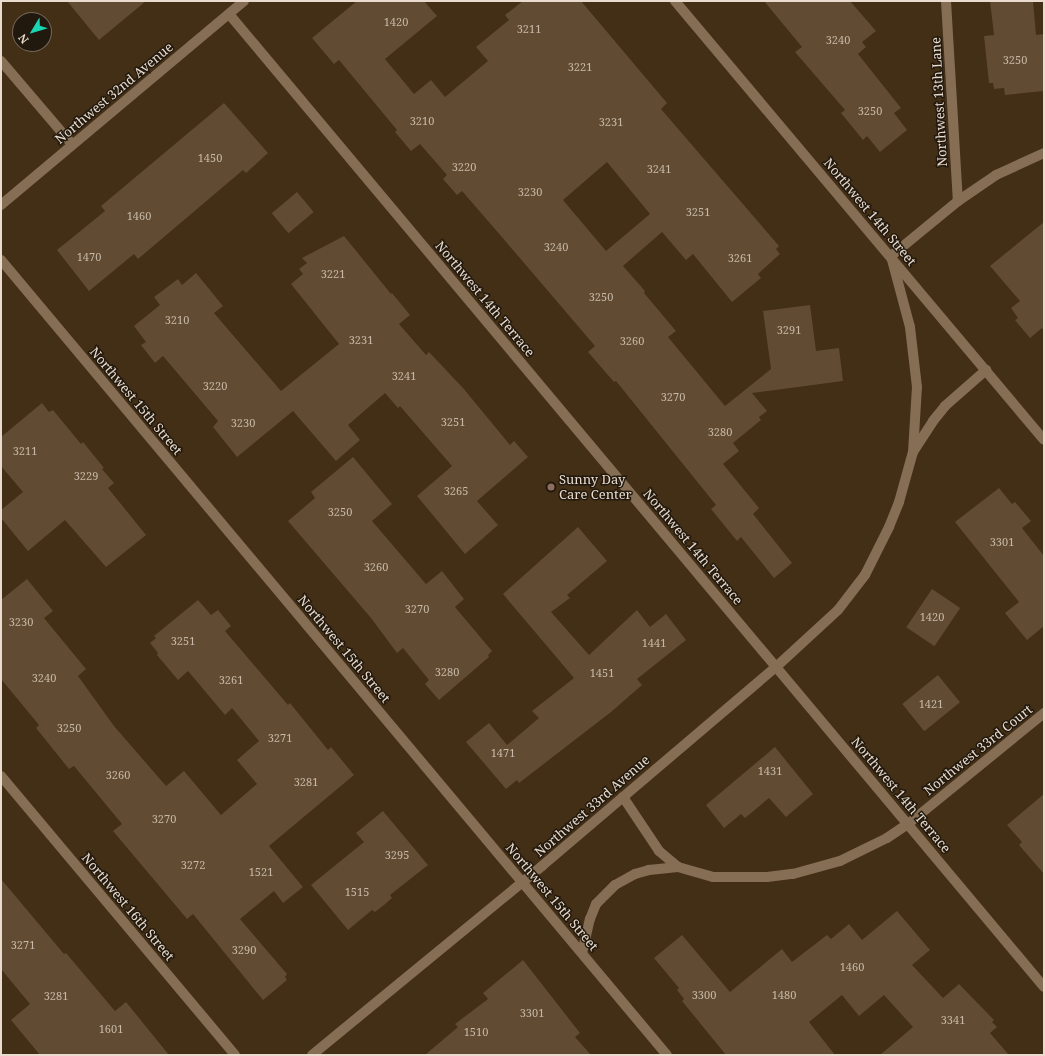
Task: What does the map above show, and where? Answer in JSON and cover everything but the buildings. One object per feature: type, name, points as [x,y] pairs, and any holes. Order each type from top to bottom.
[{"type":"street","name":"Northwest 32nd Avenue","points":[[1,205],[244,1]]},
{"type":"street","name":"Northwest 14th Street","points":[[675,1],[891,256],[1044,440]]},
{"type":"street","name":"Northwest 13th Lane","points":[[946,1],[958,201]]},
{"type":"street","name":"Northwest 14th Terrace","points":[[229,14],[1044,987]]},
{"type":"street","points":[[1,61],[72,144]]},
{"type":"street","points":[[913,452],[917,387],[914,356],[910,327],[891,256],[958,201],[996,175],[1044,154]]},
{"type":"street","name":"Northwest 15th Street","points":[[1,260],[667,1055]]},
{"type":"street","points":[[913,452],[933,421],[945,406],[986,370]]},
{"type":"street","name":"Northwest 33rd Avenue","points":[[312,1055],[523,882],[776,667],[838,610],[865,575],[896,508],[913,452]]},
{"type":"street","name":"Northwest 33rd Court","points":[[623,797],[659,851],[678,867],[713,877],[754,878],[793,874],[840,860],[887,838],[908,824],[1044,712]]},
{"type":"street","name":"Northwest 16th Street","points":[[1,776],[234,1055]]},
{"type":"street","points":[[582,953],[590,919],[596,904],[615,885],[624,878],[649,870],[678,867]]},
{"type":"place","name":"Sunny Day Care Center","points":[[551,487]]}]
